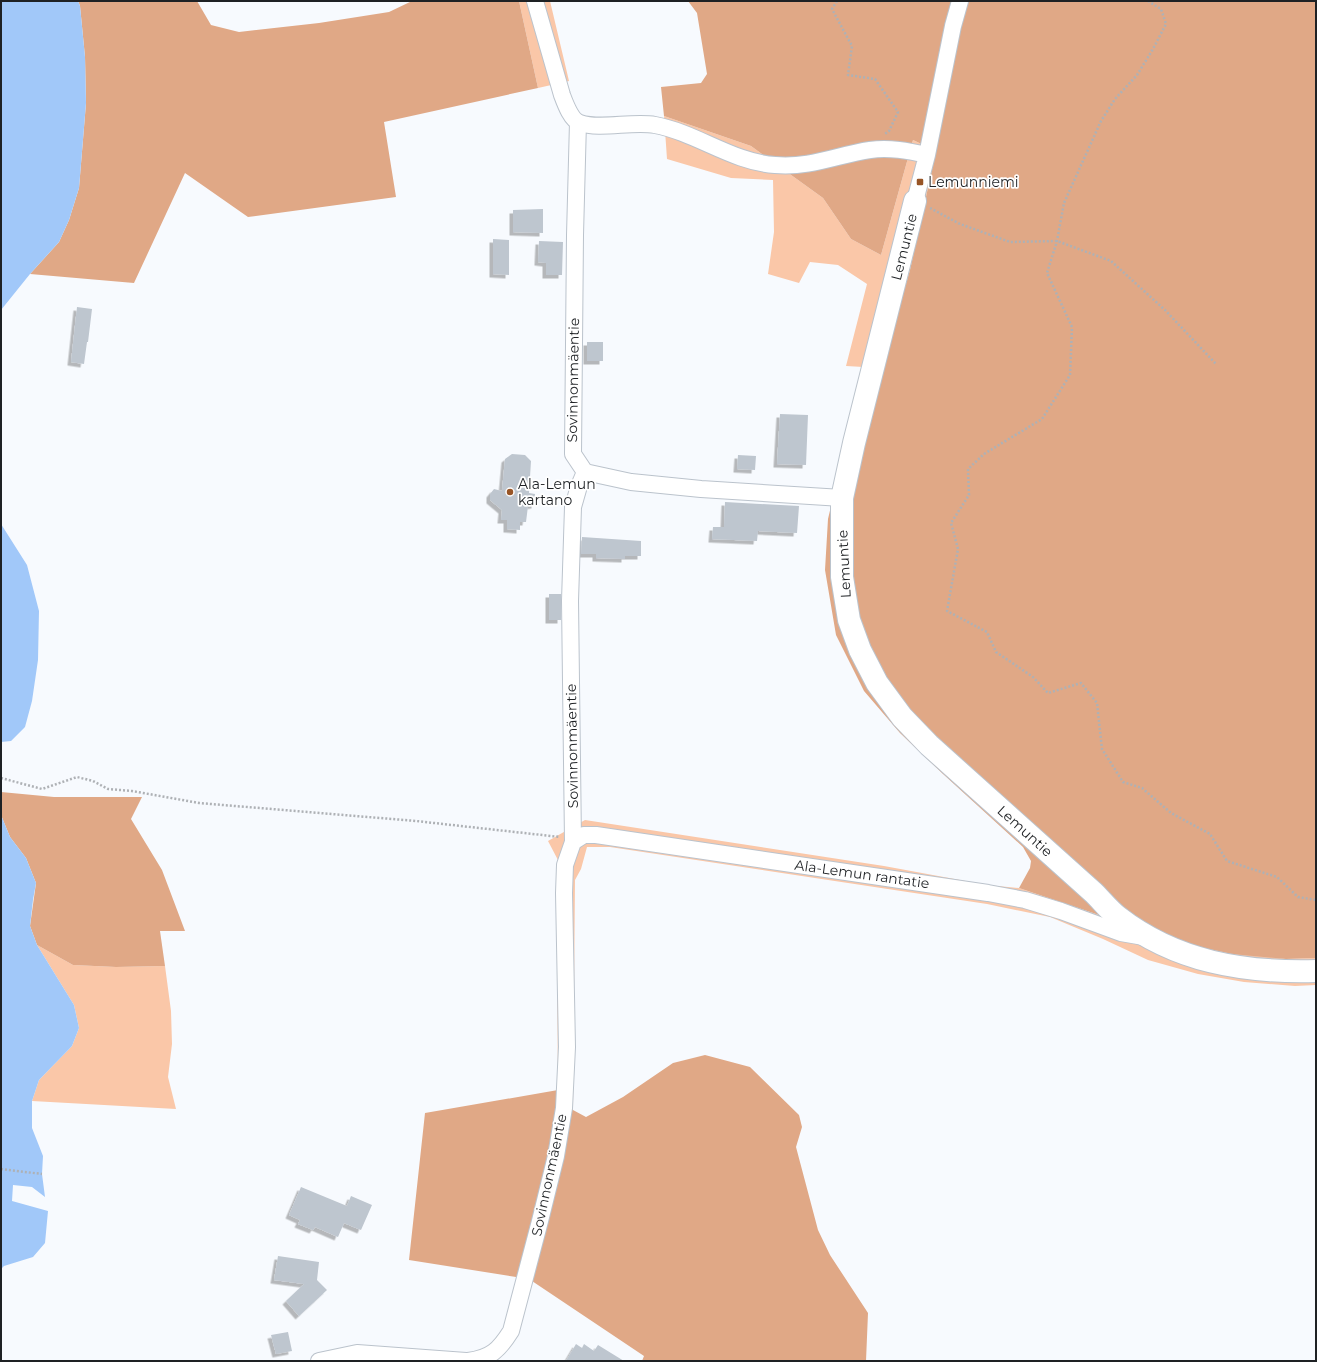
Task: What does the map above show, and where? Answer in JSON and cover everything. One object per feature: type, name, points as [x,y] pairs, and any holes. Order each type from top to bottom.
[{"type":"street","points":[[535,1],[562,96],[568,110],[578,122],[596,126],[624,124],[655,125],[684,134],[744,159],[775,165],[809,165],[871,150],[901,150],[927,155]]},
{"type":"street","name":"Lemuntie","points":[[960,1],[953,26],[927,155],[854,443],[842,498],[842,577],[849,620],[860,650],[877,683],[902,717],[929,745],[1094,893],[1117,916],[1147,937],[1180,952],[1212,963],[1291,972],[1316,971]]},
{"type":"street","name":"Sovinnonmäentie","points":[[493,1357],[512,1331],[556,1156],[564,1108],[567,1046],[564,893],[565,865],[573,842],[570,601],[573,507],[585,472],[573,454],[575,235],[578,122]]},
{"type":"street","points":[[585,472],[632,482],[701,489],[842,498]]},
{"type":"street","name":"Ala-Lemun rantatie","points":[[573,842],[584,835],[596,835],[988,893],[1061,911],[1121,933],[1147,937]]},
{"type":"street","points":[[318,1361],[357,1353],[467,1361],[493,1357]]},
{"type":"path","points":[[837,1],[832,9],[852,46],[848,74],[875,79],[898,112],[889,131],[872,143],[871,150]]},
{"type":"path","points":[[1148,1],[1161,9],[1166,24],[1137,75],[1114,99],[1101,122],[1064,203],[1057,241],[1048,273],[1072,327],[1070,375],[1042,419],[984,454],[968,469],[969,495],[951,523],[958,549],[947,611],[987,632],[996,652],[1033,677],[1048,694],[1081,683],[1097,703],[1102,749],[1123,782],[1142,788],[1172,813],[1210,834],[1227,861],[1277,877],[1298,897],[1316,900]]},
{"type":"path","points":[[915,201],[960,224],[1010,242],[1057,241],[1111,261],[1165,310],[1216,364]]},
{"type":"path","points":[[1,778],[42,789],[77,777],[93,781],[108,789],[132,791],[199,803],[416,821],[546,835],[573,842]]},
{"type":"path","points":[[1,1170],[42,1174]]},
{"type":"shaded area","points":[[78,1],[197,1],[211,25],[239,32],[319,23],[389,12],[412,1],[519,1],[538,88],[384,122],[396,197],[248,217],[185,173],[134,283],[30,274],[59,242],[69,220],[79,188],[86,103],[85,57],[80,6]]},
{"type":"shaded area","points":[[519,1],[550,1],[569,81],[538,88]]},
{"type":"shaded area","points":[[688,1],[1316,1],[1316,958],[1286,959],[1232,954],[1182,943],[1019,888],[1030,868],[1031,861],[1023,847],[900,733],[864,691],[836,635],[825,570],[828,519],[864,366],[881,368],[910,270],[936,151],[913,140],[881,255],[851,239],[823,198],[751,146],[664,116],[661,87],[701,83],[707,74],[697,13]]},
{"type":"shaded area","points":[[664,116],[751,146],[823,198],[851,239],[881,255],[913,140],[936,151],[910,270],[881,368],[846,366],[867,284],[838,265],[810,262],[799,283],[768,274],[774,232],[773,180],[731,178],[667,159]]},
{"type":"shaded area","points":[[1,792],[54,797],[142,797],[131,819],[162,870],[185,931],[160,931],[165,966],[116,967],[73,965],[37,945],[30,926],[36,883],[26,858],[10,837],[1,815]]},
{"type":"shaded area","points":[[585,820],[884,866],[987,885],[1019,888],[1182,943],[1286,959],[1316,958],[1316,985],[1295,986],[1244,982],[1198,974],[1148,960],[1050,917],[987,904],[610,847],[587,847],[581,869],[575,880],[573,1110],[558,1090],[557,945],[559,862],[548,841]]},
{"type":"shaded area","points":[[37,945],[73,965],[116,967],[165,966],[171,1011],[172,1044],[168,1077],[176,1109],[32,1101],[39,1080],[72,1046],[79,1028],[74,1005]]},
{"type":"shaded area","points":[[705,1055],[750,1067],[799,1115],[802,1127],[796,1147],[818,1230],[830,1255],[868,1313],[866,1361],[642,1361],[644,1356],[529,1279],[409,1260],[425,1113],[558,1090],[573,1110],[586,1117],[623,1097],[673,1063]]},
{"type":"water","points":[[1,1],[78,1],[80,6],[85,57],[86,103],[79,188],[69,220],[59,242],[30,274],[1,310]]},
{"type":"water","points":[[1,524],[27,565],[39,611],[38,660],[32,701],[25,727],[11,741],[1,742]]},
{"type":"water","points":[[1,815],[10,837],[26,858],[36,883],[30,926],[37,945],[74,1005],[79,1028],[72,1046],[39,1080],[32,1101],[32,1128],[43,1156],[42,1174],[45,1197],[32,1187],[13,1185],[12,1201],[48,1211],[45,1243],[33,1257],[4,1266],[1,1269]]},
{"type":"building","points":[[543,209],[543,233],[513,232],[513,210]]},
{"type":"building","points":[[493,239],[509,240],[509,275],[493,274]]},
{"type":"building","points":[[539,241],[563,242],[562,275],[546,275],[546,263],[538,262]]},
{"type":"building","points":[[77,307],[92,309],[84,364],[71,362]]},
{"type":"building","points":[[587,342],[603,342],[603,361],[587,361]]},
{"type":"building","points":[[780,414],[808,415],[806,465],[777,464]]},
{"type":"building","name":"Ala-Lemun kartano","points":[[512,454],[525,455],[531,461],[529,493],[535,494],[535,505],[528,506],[526,522],[520,522],[520,530],[507,529],[507,520],[501,520],[502,510],[490,500],[490,494],[494,489],[502,491],[505,459]]},
{"type":"building","points":[[738,455],[756,456],[755,470],[737,469]]},
{"type":"building","points":[[725,502],[799,506],[797,533],[758,531],[757,541],[712,539],[713,527],[724,527]]},
{"type":"building","points":[[582,537],[641,541],[641,556],[625,556],[625,559],[596,558],[596,554],[581,554]]},
{"type":"building","points":[[549,594],[561,594],[561,620],[549,620]]},
{"type":"building","points":[[301,1187],[347,1206],[351,1196],[372,1205],[361,1230],[344,1223],[338,1237],[315,1227],[313,1230],[298,1224],[300,1220],[289,1215]]},
{"type":"building","points":[[278,1256],[319,1262],[317,1280],[327,1290],[299,1316],[286,1301],[304,1284],[274,1280]]},
{"type":"building","points":[[288,1332],[292,1351],[276,1354],[271,1335]]},
{"type":"building","points":[[576,1344],[582,1348],[584,1344],[594,1351],[598,1345],[624,1361],[566,1361]]},
{"type":"place","name":"Lemunniemi","points":[[920,182]]},
{"type":"place","name":"Ala-Lemun kartano","points":[[510,492]]}]
